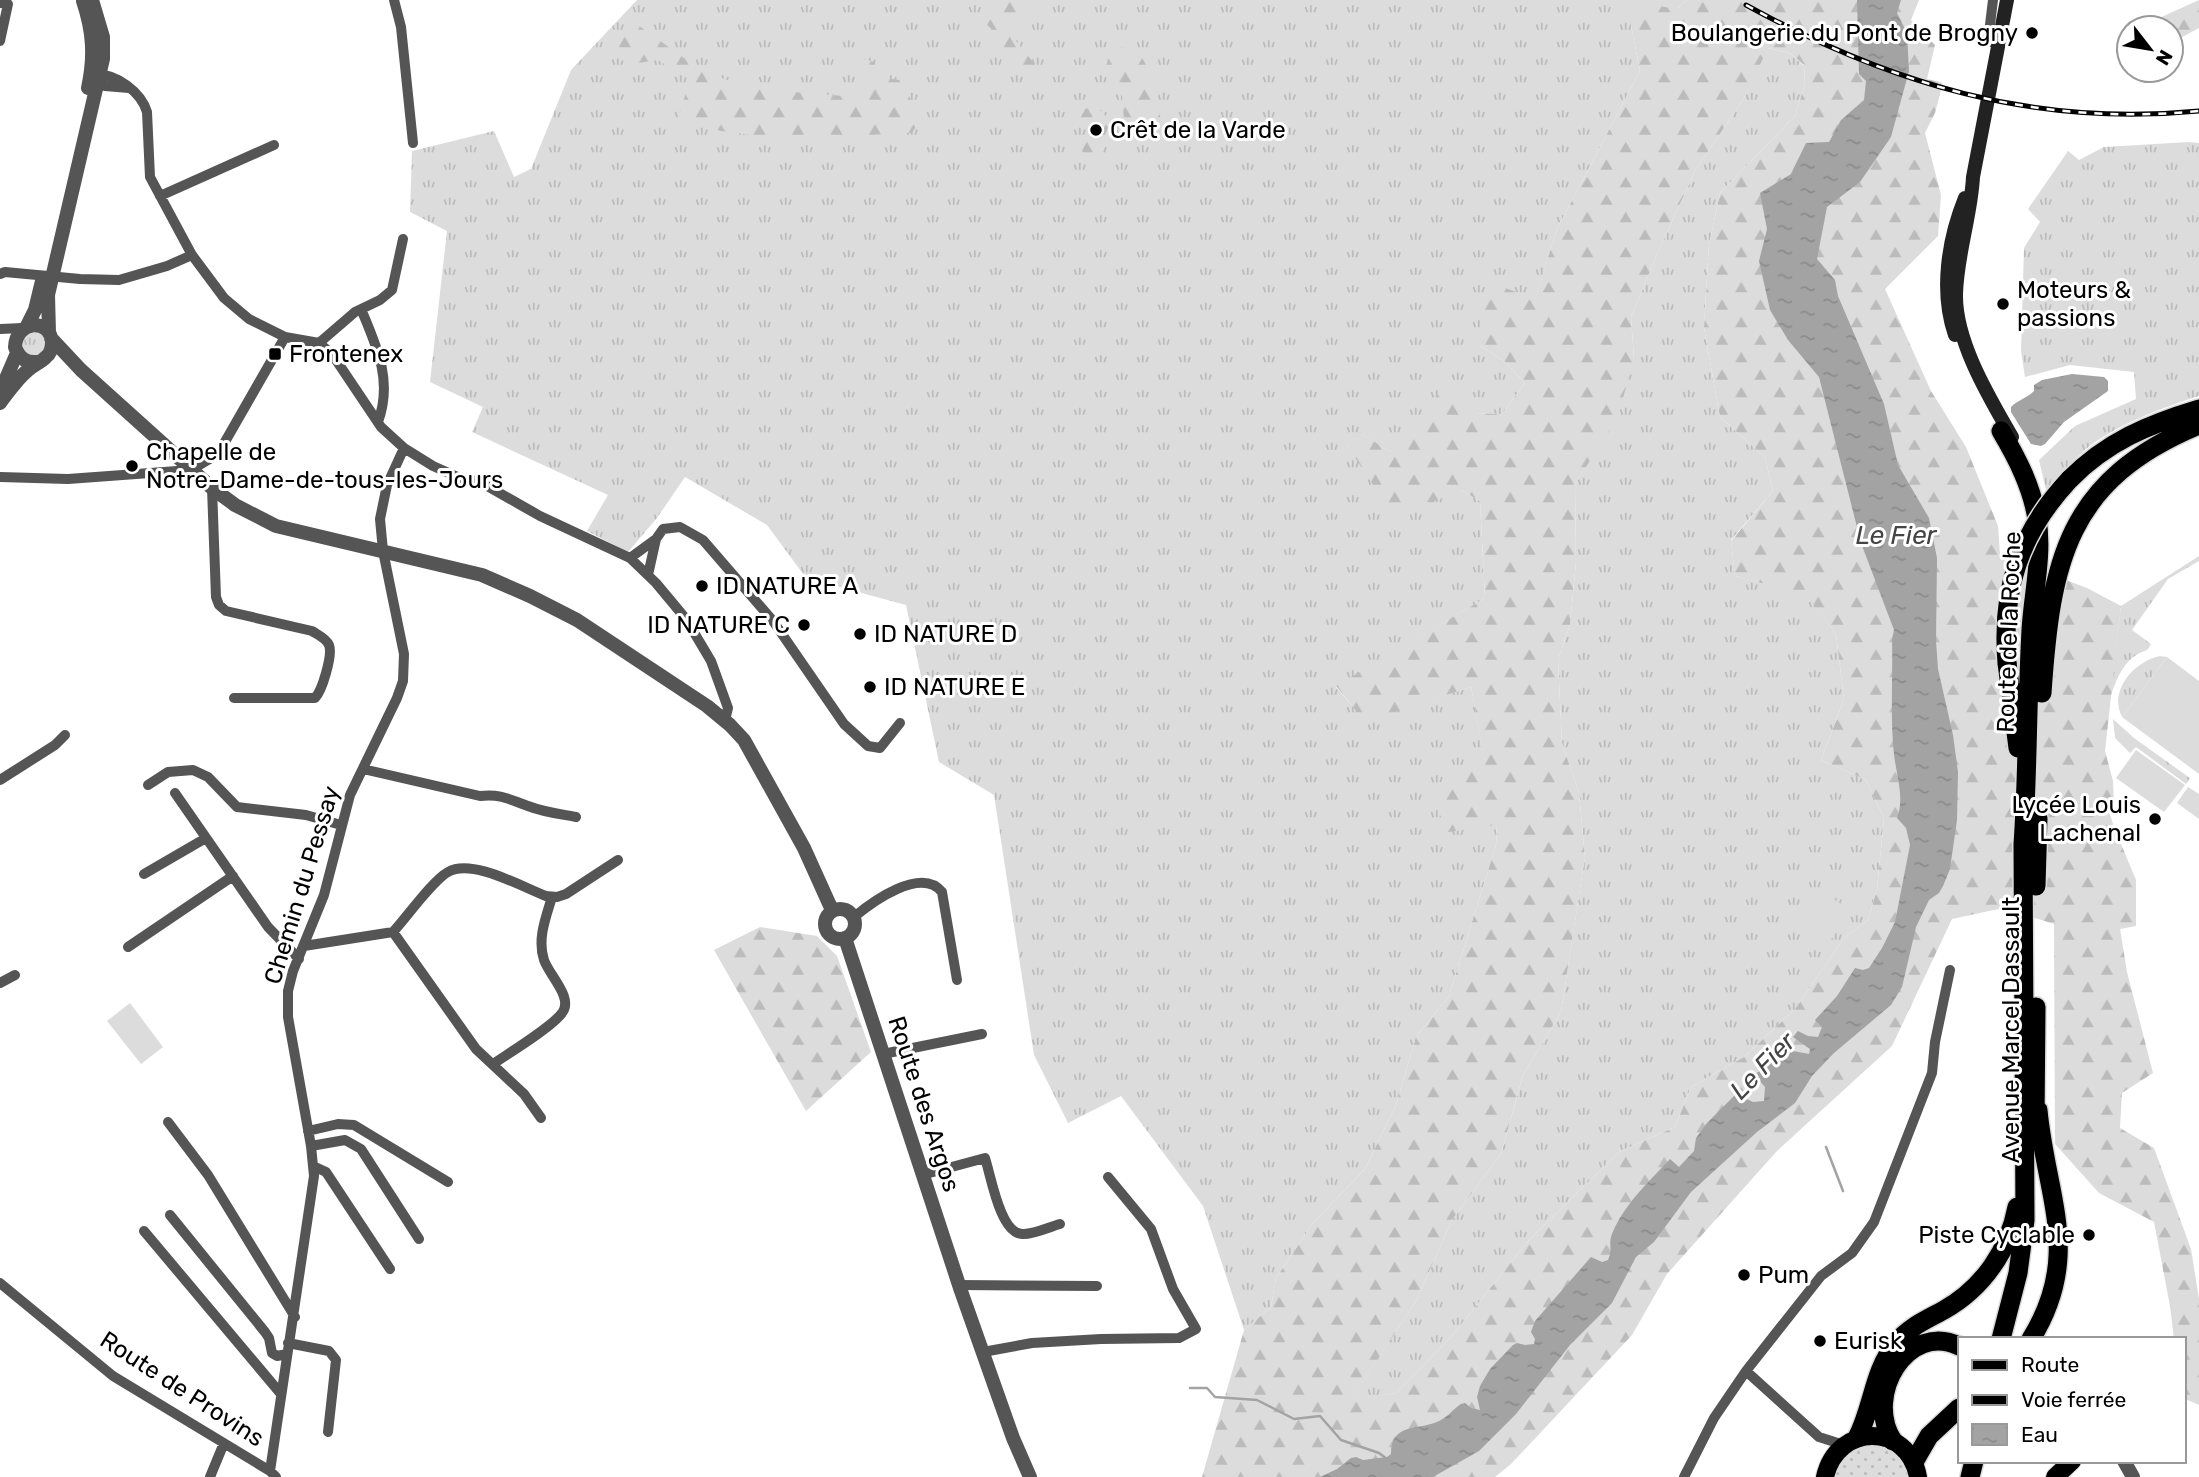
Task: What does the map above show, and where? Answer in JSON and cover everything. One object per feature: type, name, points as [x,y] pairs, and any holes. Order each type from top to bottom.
[{"type":"highway","points":[[2023,844],[2019,758],[2007,663],[2006,614],[2016,564],[2034,524],[2068,480],[2090,460],[2115,442],[2151,425],[2199,409]]},
{"type":"highway","points":[[2040,719],[2048,626],[2059,564],[2069,538],[2100,490],[2130,462],[2152,447],[2199,425]]},
{"type":"highway","name":"Route de la Roche","points":[[2001,430],[2022,470],[2038,523],[2031,629],[2028,782],[2023,844]]},
{"type":"highway","name":"Route de la Roche","points":[[2032,474],[2044,513],[2046,544],[2038,631],[2040,719]]},
{"type":"highway","name":"Avenue Marcel Dassault","points":[[2011,1337],[2028,1272],[2032,1241],[2037,1096],[2035,922],[2040,719]]},
{"type":"highway","name":"Avenue Marcel Dassault","points":[[2002,1337],[2022,1247],[2026,1168],[2023,844]]},
{"type":"highway","points":[[2032,1337],[2050,1301],[2060,1258],[2058,1219],[2042,1150],[2037,1096]]},
{"type":"highway","points":[[1850,1442],[1878,1375],[1894,1345],[1914,1326],[1964,1296],[1987,1273],[2001,1253],[2014,1222],[2018,1201],[2024,1126]]},
{"type":"highway","points":[[1893,1440],[1885,1427],[1882,1402],[1886,1384],[1898,1365],[1916,1347],[1929,1341],[1944,1340],[1958,1346]]},
{"type":"highway","points":[[1916,1469],[1929,1436],[1958,1409]]},
{"type":"main road","name":"Route de la Roche","points":[[2007,0],[1973,177],[1972,205],[1959,264],[1956,295],[1962,330],[1986,390],[2032,474]]},
{"type":"main road","name":"Route de la Roche","points":[[1973,177],[1957,219],[1948,272],[1948,315],[1969,371],[2001,430]]},
{"type":"main road","points":[[1827,1469],[1850,1442],[1875,1436],[1893,1440],[1905,1450],[1916,1469]]},
{"type":"street","points":[[82,0],[92,31],[96,77],[104,86],[129,88],[140,96],[148,112],[150,177],[192,255],[224,298],[249,319],[285,337],[319,343],[332,355],[378,422],[404,448],[433,466],[460,478],[480,482],[540,516],[631,558],[686,619],[711,661],[728,708],[725,720]]},
{"type":"street","points":[[0,393],[16,350],[15,339],[35,310],[48,276],[96,77],[103,37],[92,0]]},
{"type":"street","points":[[394,0],[401,27],[413,144]]},
{"type":"street","name":"Route de la Roche","points":[[1993,0],[1988,41],[1998,44]]},
{"type":"street","points":[[0,2],[8,4],[0,41]]},
{"type":"street","points":[[160,196],[274,145]]},
{"type":"street","points":[[319,343],[339,324],[393,290],[403,239]]},
{"type":"street","points":[[0,274],[5,272],[119,280],[167,266],[192,255]]},
{"type":"street","points":[[0,403],[13,384],[50,351],[48,276]]},
{"type":"street","points":[[361,309],[380,354],[385,379],[384,399],[378,422]]},
{"type":"street","points":[[0,331],[39,326],[81,370],[191,470],[235,505],[276,526],[482,575],[530,596],[577,620],[725,720],[744,740],[804,848],[832,910]]},
{"type":"street","points":[[0,331],[25,361],[81,370]]},
{"type":"street","points":[[0,477],[68,479],[191,470],[218,454],[285,337]]},
{"type":"street","name":"Chemin du Pessay","points":[[273,1474],[281,1394],[295,1317],[314,1176],[309,1131],[288,1017],[288,991],[324,895],[350,795],[397,698],[404,667],[404,654],[383,551],[380,519],[387,485],[404,448]]},
{"type":"street","points":[[212,488],[216,597],[219,606],[226,611],[312,631],[328,644],[330,653],[320,693],[315,698],[234,698]]},
{"type":"street","points":[[631,558],[656,539],[663,529],[680,527],[703,540],[773,621],[844,724],[859,740],[868,746],[880,748],[900,723]]},
{"type":"street","points":[[648,575],[656,539]]},
{"type":"street","points":[[0,780],[55,745],[65,735]]},
{"type":"street","points":[[363,769],[480,796],[508,797],[529,807],[576,817]]},
{"type":"street","points":[[148,785],[168,772],[193,770],[208,777],[237,807],[306,815],[341,825]]},
{"type":"street","points":[[175,793],[268,927],[299,958]]},
{"type":"street","points":[[144,874],[206,838]]},
{"type":"street","points":[[304,946],[393,932],[443,876],[461,867],[480,870],[552,897],[566,894],[618,860]]},
{"type":"street","points":[[128,947],[233,876]]},
{"type":"street","points":[[854,917],[872,902],[910,884],[927,883],[938,887],[942,892],[957,980]]},
{"type":"street","points":[[493,1065],[557,1019],[565,1008],[565,998],[548,970],[541,949],[543,929],[552,897]]},
{"type":"street","points":[[840,908],[854,917],[854,928],[845,937],[832,937],[826,929],[825,919],[832,910],[840,908]]},
{"type":"street","points":[[393,932],[476,1049],[524,1094],[541,1118]]},
{"type":"street","name":"Route des Argos","points":[[845,937],[959,1285],[1013,1438],[1030,1477]]},
{"type":"street","points":[[1685,1477],[1714,1418],[1746,1371],[1821,1276],[1852,1253],[1874,1222],[1932,1073],[1935,1042],[1950,970]]},
{"type":"street","points":[[0,983],[15,975]]},
{"type":"street","points":[[883,1054],[982,1034]]},
{"type":"street","points":[[168,1122],[208,1175],[295,1317]]},
{"type":"street","points":[[309,1131],[338,1124],[354,1125],[448,1182]]},
{"type":"street","points":[[311,1146],[345,1140],[361,1149],[419,1239]]},
{"type":"street","points":[[922,1175],[985,1158],[1005,1224],[1014,1232],[1024,1235],[1060,1224]]},
{"type":"street","points":[[313,1166],[326,1172],[390,1269]]},
{"type":"street","points":[[981,1348],[1101,1339],[1179,1338],[1196,1329],[1173,1289],[1151,1229],[1108,1177]]},
{"type":"street","points":[[170,1215],[265,1332],[272,1353],[277,1356],[288,1349],[329,1351],[336,1360],[328,1432]]},
{"type":"street","points":[[144,1231],[281,1394]]},
{"type":"street","name":"Route de Provins","points":[[0,1283],[113,1376],[273,1474]]},
{"type":"street","points":[[959,1285],[1097,1286]]},
{"type":"street","points":[[981,1348],[1076,1333]]},
{"type":"street","points":[[1746,1371],[1819,1437],[1850,1442]]},
{"type":"street","points":[[1819,1437],[1827,1469]]},
{"type":"street","points":[[211,1477],[224,1443]]},
{"type":"green space","points":[[637,0],[1687,0],[1677,9],[1631,25],[1640,71],[1557,229],[1535,300],[1479,345],[1504,361],[1525,383],[1502,414],[1475,413],[1414,426],[1390,452],[1361,433],[1348,447],[1461,490],[1480,501],[1485,598],[1336,687],[1365,721],[1471,687],[1497,824],[1496,845],[1449,996],[1416,1037],[1396,1105],[1365,1169],[1313,1223],[1276,1278],[1271,1307],[1244,1330],[1203,1206],[1121,1096],[1068,1123],[1034,1055],[994,795],[939,762],[906,605],[806,578],[767,525],[685,477],[657,518],[628,552],[587,531],[608,495],[472,432],[483,407],[430,382],[447,231],[410,212],[412,151],[494,131],[514,177],[531,169],[571,70]]},
{"type":"green space","points":[[987,0],[1030,0],[1016,41],[1037,67],[1032,71],[997,47],[1000,35],[980,20]]},
{"type":"green space","points":[[1687,0],[1919,0],[1911,20],[1935,45],[1927,79],[1943,83],[1935,113],[1925,133],[1941,195],[1938,236],[1885,289],[1931,391],[1966,447],[1998,526],[2000,555],[2087,588],[2121,606],[2105,751],[2113,781],[2114,803],[2109,811],[2136,880],[2136,926],[2120,929],[2127,972],[2153,1073],[2122,1093],[2120,1128],[2154,1148],[2191,1249],[2199,1299],[2199,1405],[2185,1399],[2185,1337],[2174,1337],[2154,1222],[2099,1193],[2055,1144],[2054,924],[2003,908],[1952,919],[1892,1046],[1777,1151],[1667,1274],[1632,1335],[1511,1464],[1495,1477],[1202,1477],[1244,1330],[1271,1307],[1276,1278],[1313,1223],[1365,1169],[1396,1105],[1416,1037],[1449,996],[1496,845],[1497,825],[1448,832],[1435,804],[1445,770],[1485,763],[1471,687],[1365,722],[1336,686],[1485,598],[1480,501],[1461,490],[1395,518],[1348,447],[1360,432],[1390,452],[1450,380],[1475,413],[1502,414],[1525,383],[1504,361],[1479,345],[1481,304],[1500,286],[1535,299],[1557,229],[1640,71],[1631,25],[1635,2],[1677,9]],"holes":[[[1768,48],[1790,53],[1804,65],[1805,84],[1795,116],[1720,193],[1709,245],[1704,328],[1720,417],[1765,457],[1773,491],[1731,541],[1735,576],[1806,595],[1836,634],[1844,699],[1821,760],[1866,780],[1884,818],[1877,889],[1868,920],[1844,938],[1795,1009],[1744,1057],[1691,1087],[1675,1127],[1619,1152],[1528,1241],[1452,1336],[1396,1393],[1351,1400],[1416,1301],[1452,1220],[1501,1154],[1523,1075],[1561,1012],[1585,857],[1579,793],[1562,743],[1558,660],[1570,625],[1576,562],[1575,484],[1617,419],[1634,359],[1631,317],[1696,169],[1743,100]]]},
{"type":"green space","points":[[2199,0],[2199,28],[2185,36],[2185,14],[2168,14]]},
{"type":"green space","points":[[631,20],[695,66],[718,77],[756,89],[844,96],[869,91],[859,74],[862,59],[874,62],[886,77],[904,80],[910,98],[922,116],[912,133],[784,139],[721,131],[678,118],[690,80],[658,60],[631,64],[602,52]]},
{"type":"green space","points":[[1122,47],[1141,56],[1160,89],[1159,112],[1168,133],[1160,138],[1133,136],[1124,120],[1122,96],[1104,75],[1108,59]]},
{"type":"green space","points":[[1767,48],[1790,53],[1804,66],[1805,84],[1795,116],[1720,193],[1709,245],[1704,328],[1720,417],[1765,457],[1773,491],[1731,540],[1735,576],[1806,594],[1836,634],[1844,699],[1821,760],[1866,780],[1884,818],[1877,889],[1868,920],[1844,938],[1795,1009],[1744,1057],[1691,1087],[1675,1127],[1619,1152],[1528,1241],[1452,1336],[1396,1393],[1350,1401],[1416,1301],[1452,1220],[1501,1154],[1523,1075],[1561,1012],[1585,856],[1579,793],[1562,743],[1558,660],[1570,625],[1576,562],[1575,484],[1592,457],[1634,359],[1631,317],[1658,252],[1696,169],[1743,100]]},
{"type":"green space","points":[[1084,108],[1102,111],[1110,123],[1102,142],[1102,160],[1093,163],[1082,151],[1092,130],[1075,114]]},
{"type":"green space","points":[[2199,143],[2199,396],[2155,412],[2110,433],[2085,450],[2046,490],[2039,460],[2075,426],[2136,399],[2134,372],[2070,365],[2025,377],[2021,351],[2024,248],[2040,222],[2028,209],[2068,151],[2079,160],[2104,147]]},
{"type":"green space","points":[[33,331],[42,335],[46,344],[42,353],[33,357],[24,353],[20,344],[24,335]]},
{"type":"green space","points":[[2199,556],[2199,561],[2168,579],[2132,630],[2151,644],[2124,667],[2110,698],[2121,606]]},
{"type":"green space","points":[[2160,656],[2167,657],[2122,717],[2119,697],[2126,678],[2142,664]]},
{"type":"green space","points":[[2167,657],[2199,681],[2199,774],[2122,717]]},
{"type":"green space","points":[[2113,719],[2134,738],[2190,778],[2186,784],[2136,747],[2130,753],[2115,738]]},
{"type":"green space","points":[[2136,750],[2185,785],[2164,812],[2116,778]]},
{"type":"green space","points":[[2188,787],[2199,794],[2199,819],[2177,803]]},
{"type":"green space","points":[[1824,892],[1852,912],[1826,946],[1799,926]]},
{"type":"green space","points":[[760,927],[817,936],[837,956],[871,1052],[806,1111],[714,950]]},
{"type":"green space","points":[[130,1003],[163,1047],[141,1064],[107,1021]]},
{"type":"green space","points":[[1871,1441],[1898,1450],[1913,1477],[1831,1477],[1845,1451]]},
{"type":"water","name":"Le Fier","points":[[1857,0],[1901,0],[1897,13],[1907,33],[1909,71],[1891,137],[1860,182],[1827,207],[1817,259],[1835,280],[1838,296],[1884,404],[1898,465],[1929,518],[1937,558],[1938,669],[1953,735],[1958,772],[1957,820],[1950,869],[1939,893],[1929,900],[1916,927],[1902,987],[1891,1005],[1834,1053],[1812,1076],[1795,1103],[1757,1132],[1691,1192],[1654,1242],[1636,1257],[1612,1303],[1570,1345],[1516,1414],[1479,1451],[1433,1477],[1320,1477],[1351,1458],[1363,1460],[1387,1457],[1401,1432],[1439,1421],[1461,1404],[1465,1403],[1480,1410],[1477,1397],[1490,1369],[1513,1345],[1534,1344],[1535,1339],[1531,1332],[1535,1321],[1591,1257],[1602,1262],[1608,1260],[1611,1237],[1617,1223],[1645,1185],[1670,1159],[1679,1167],[1694,1151],[1696,1138],[1707,1123],[1736,1094],[1753,1102],[1764,1101],[1765,1087],[1757,1078],[1751,1076],[1764,1069],[1774,1055],[1793,1051],[1809,1054],[1810,1049],[1793,1037],[1798,1031],[1818,1037],[1822,1027],[1815,1020],[1837,996],[1855,968],[1869,968],[1895,922],[1910,845],[1906,828],[1897,818],[1900,794],[1892,726],[1894,630],[1861,543],[1819,377],[1788,340],[1770,310],[1759,261],[1767,229],[1760,193],[1791,174],[1806,143],[1829,142],[1841,120],[1864,100],[1866,81],[1859,74]]},
{"type":"water","points":[[2072,374],[2104,377],[2108,381],[2108,391],[2064,422],[2045,444],[2031,444],[2011,412],[2011,407],[2034,391],[2034,385],[2042,380]]},
{"type":"waterway","points":[[1826,1147],[1843,1191]]},
{"type":"waterway","points":[[1190,1388],[1207,1388],[1215,1397],[1257,1400],[1294,1419],[1320,1416],[1341,1440],[1379,1453],[1387,1459]]},
{"type":"railway","points":[[1746,5],[1854,57],[1965,94],[2021,105],[2079,112],[2138,114],[2199,111]]},
{"type":"place","name":"Boulangerie du Pont de Brogny","points":[[2032,33]]},
{"type":"place","name":"Crêt de la Varde","points":[[1096,130]]},
{"type":"place","name":"Moteurs & passions","points":[[2003,304]]},
{"type":"place","name":"Frontenex","points":[[275,354]]},
{"type":"place","name":"Chapelle de Notre-Dame-de-tous-les-Jours","points":[[132,466]]},
{"type":"place","name":"ID NATURE A","points":[[702,586]]},
{"type":"place","name":"ID NATURE C","points":[[804,625]]},
{"type":"place","name":"ID NATURE D","points":[[860,634]]},
{"type":"place","name":"ID NATURE E","points":[[870,687]]},
{"type":"place","name":"Lycée Louis Lachenal","points":[[2155,819]]},
{"type":"place","name":"Piste Cyclable","points":[[2089,1235]]},
{"type":"place","name":"Pum","points":[[1744,1275]]},
{"type":"place","name":"Eurisk","points":[[1820,1341]]}]
